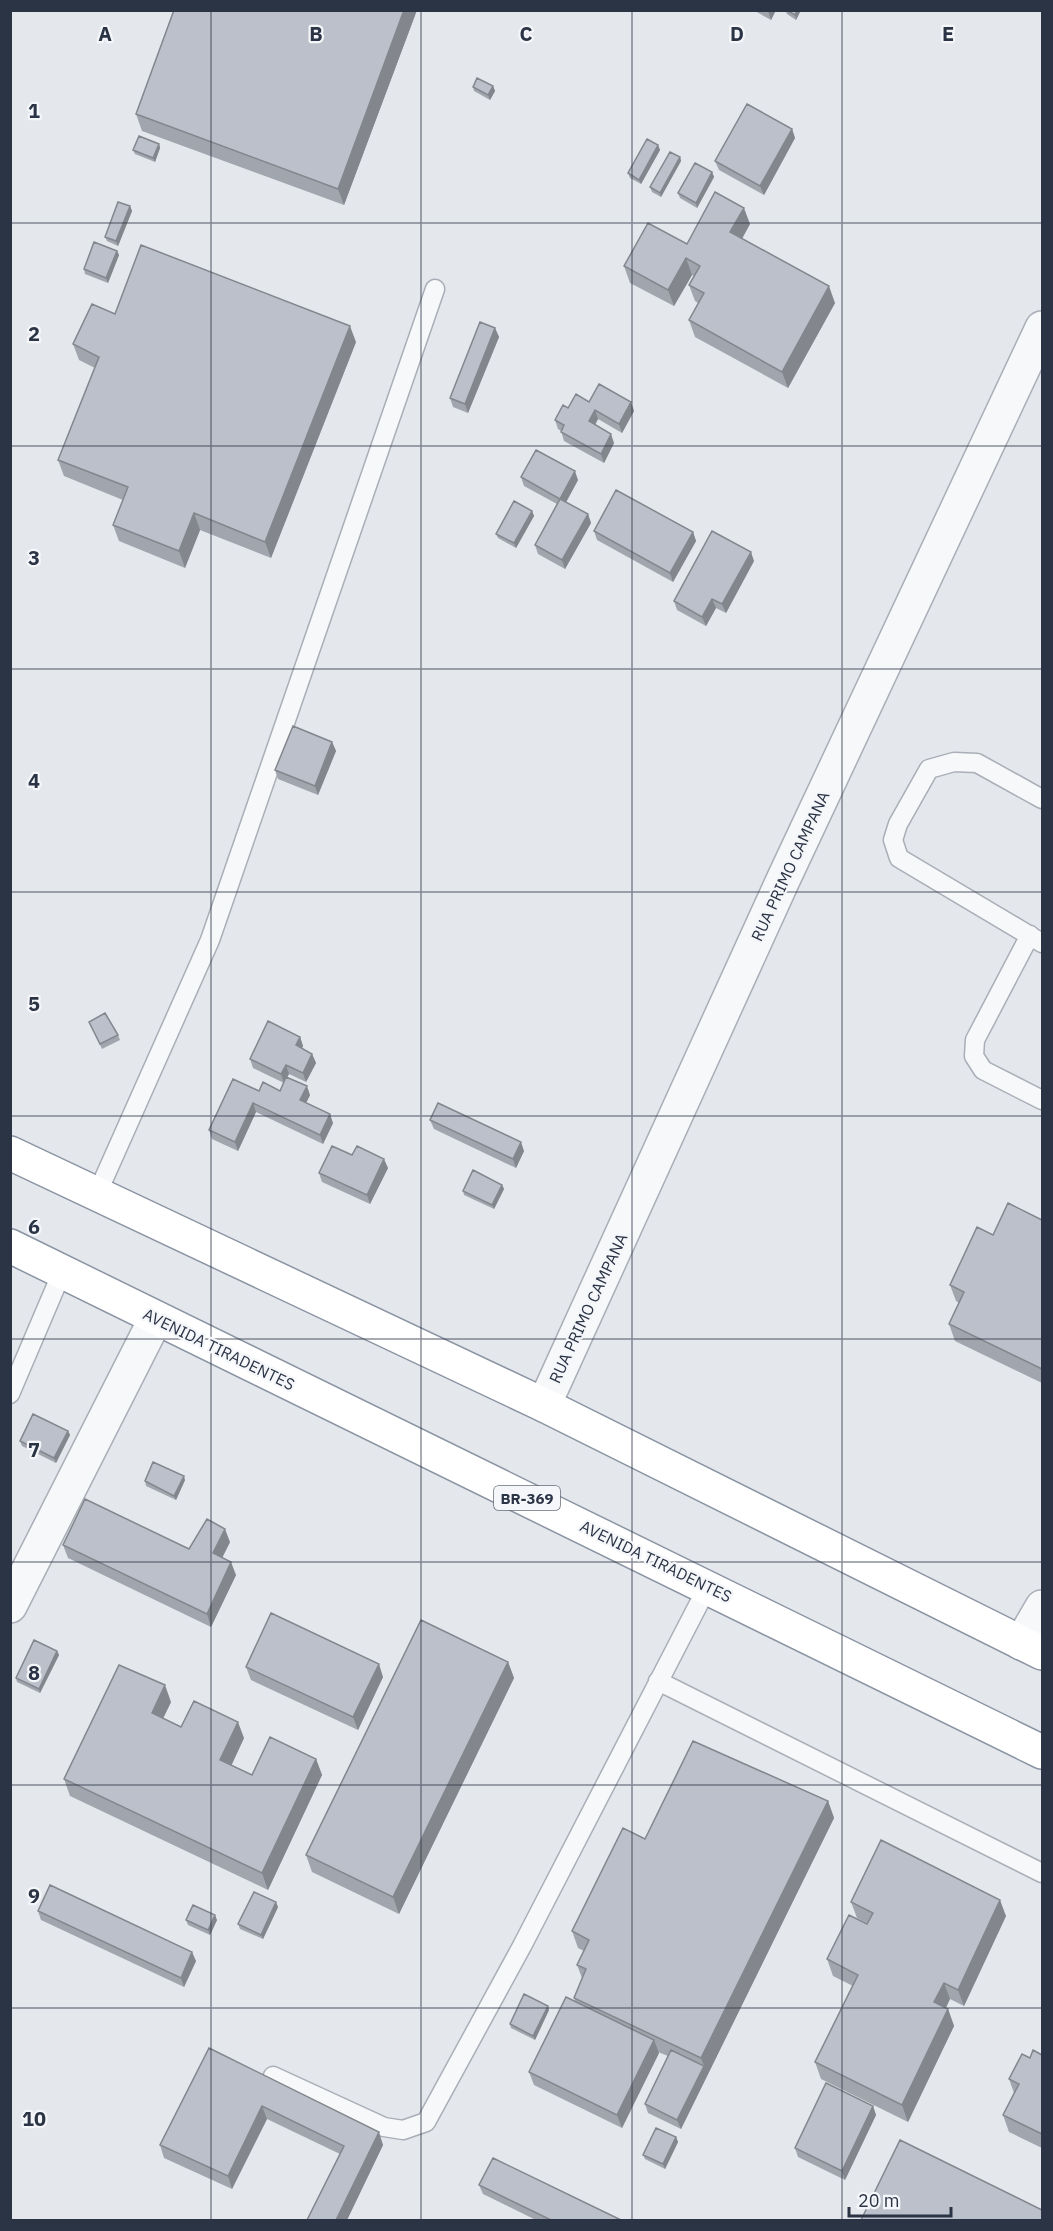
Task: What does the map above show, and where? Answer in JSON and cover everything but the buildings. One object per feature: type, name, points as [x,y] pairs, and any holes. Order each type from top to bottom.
[{"type":"highway","points":[[10,1153],[544,1405],[1032,1648]]},
{"type":"highway","name":"AVENIDA TIRADENTES","points":[[10,1246],[708,1587],[1037,1755]]},
{"type":"street","name":"RUA PRIMO CAMPANA","points":[[544,1405],[783,880],[1042,328]]},
{"type":"street","points":[[10,1606],[156,1318]]},
{"type":"street","points":[[1032,1648],[1042,1607]]},
{"type":"lane","points":[[97,1194],[210,940],[435,289]]},
{"type":"lane","points":[[1042,799],[977,763],[954,762],[929,769],[898,824],[893,840],[899,858],[1036,939],[975,1040],[974,1056],[983,1070],[1042,1100]]},
{"type":"lane","points":[[10,1394],[62,1272]]},
{"type":"lane","points":[[273,2076],[384,2127],[403,2130],[426,2122],[522,1946],[708,1587]]},
{"type":"lane","points":[[658,1681],[1042,1873]]}]
